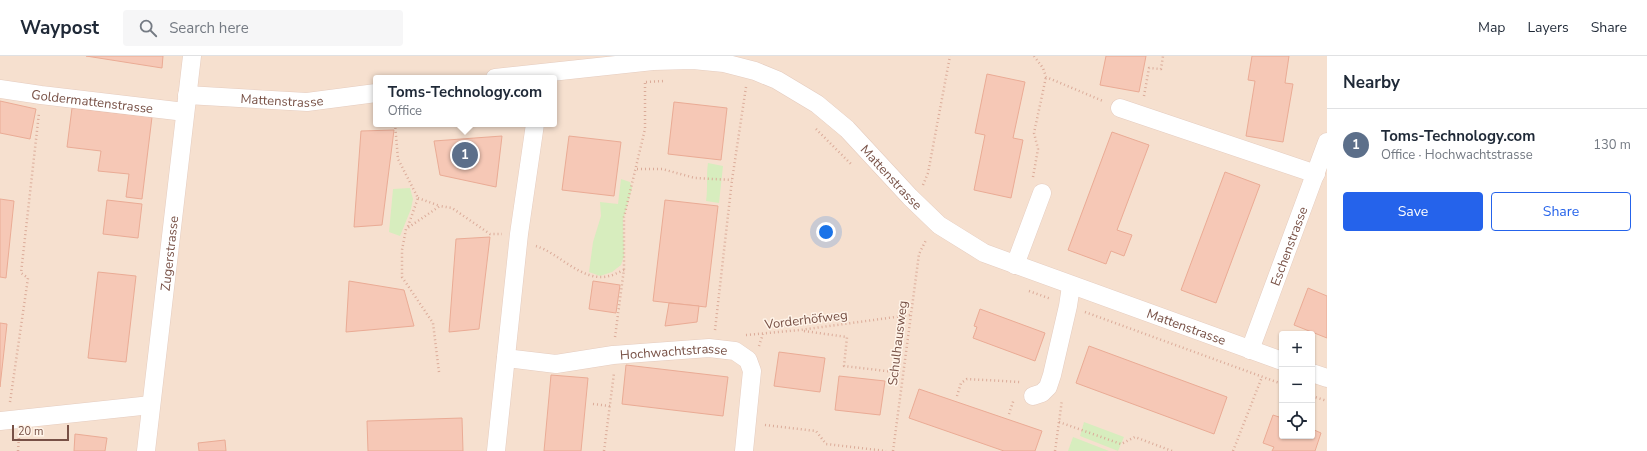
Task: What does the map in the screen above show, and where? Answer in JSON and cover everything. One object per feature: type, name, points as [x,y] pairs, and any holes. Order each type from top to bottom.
[{"type":"street","name":"Zugerstrasse","points":[[146,451],[163,316],[192,56]]},
{"type":"street","name":"Mattenstrasse","points":[[511,75],[543,69],[653,61],[693,60],[724,63],[755,71],[777,80],[817,104],[847,129],[910,198],[939,225],[984,253],[1071,286],[1279,360]]},
{"type":"street","name":"Goldermattenstrasse","points":[[0,89],[41,95],[186,104]]},
{"type":"street","name":"Mattenstrasse","points":[[186,104],[307,102],[373,93]]},
{"type":"street","points":[[1120,108],[1316,174]]},
{"type":"street","points":[[496,451],[518,238],[535,127]]},
{"type":"street","name":"Eschenstrasse","points":[[1250,350],[1327,142]]},
{"type":"street","points":[[1015,265],[1042,193]]},
{"type":"street","points":[[1033,396],[1042,393],[1048,387],[1068,306],[1071,286]]},
{"type":"street","name":"Hochwachtstrasse","points":[[506,358],[556,364],[612,355],[711,343],[735,351],[748,360],[752,371],[744,451]]},
{"type":"street","points":[[1315,374],[1327,378]]},
{"type":"street","points":[[4,420],[151,405]]},
{"type":"path","points":[[910,198],[924,184],[928,173],[950,56]]},
{"type":"path","points":[[1034,56],[1043,68],[1046,77],[1034,133],[1038,149],[1033,177],[1042,193]]},
{"type":"path","points":[[1140,115],[1149,68],[1160,69],[1163,56]]},
{"type":"path","points":[[711,343],[745,89],[755,71]]},
{"type":"path","points":[[1046,77],[1120,108]]},
{"type":"path","points":[[638,82],[667,81]]},
{"type":"path","points":[[604,451],[615,364],[612,355],[624,269],[624,216],[645,129],[645,82]]},
{"type":"path","points":[[745,89],[751,91]]},
{"type":"path","points":[[4,420],[28,278],[21,273],[41,95]]},
{"type":"path","points":[[395,127],[398,159],[418,198],[440,206],[452,208],[490,234],[518,238],[544,248],[573,268],[593,276],[609,276],[624,269]]},
{"type":"path","points":[[814,128],[854,166]]},
{"type":"path","points":[[636,169],[662,169],[694,178],[732,180]]},
{"type":"path","points":[[418,198],[406,229],[402,250],[402,277],[432,323],[438,372]]},
{"type":"path","points":[[406,229],[440,206]]},
{"type":"path","name":"Schulhausweg","points":[[893,451],[919,254],[926,240],[920,235]]},
{"type":"path","name":"Vorderhöfweg","points":[[742,336],[800,330],[910,315]]},
{"type":"path","points":[[800,330],[847,338],[844,366],[903,373]]},
{"type":"path","points":[[1233,451],[1262,377]]},
{"type":"path","points":[[957,396],[961,383],[967,378],[1020,382]]},
{"type":"path","points":[[1315,397],[1327,401]]},
{"type":"path","points":[[1055,451],[1062,398]]},
{"type":"path","points":[[593,404],[610,406]]},
{"type":"path","points":[[1059,422],[1121,444],[1135,437],[1172,451]]},
{"type":"path","points":[[764,425],[816,432],[826,444],[886,451]]},
{"type":"shaded area","points":[[0,56],[1327,56],[1327,451],[0,451]]},
{"type":"green space","points":[[708,163],[723,166],[719,203],[706,201]]},
{"type":"green space","points":[[621,179],[630,182],[632,188],[623,220],[624,256],[621,265],[612,272],[600,276],[589,272],[593,242],[601,216],[600,202],[618,204]]},
{"type":"green space","points":[[410,188],[413,199],[411,209],[400,236],[389,232],[393,189]]},
{"type":"green space","points":[[1084,422],[1124,437],[1118,451],[1080,436]]},
{"type":"green space","points":[[1073,437],[1109,451],[1068,451]]},
{"type":"building","points":[[86,56],[163,56],[162,68]]},
{"type":"building","points":[[1106,56],[1146,56],[1139,92],[1100,85]]},
{"type":"building","points":[[1252,56],[1289,56],[1285,83],[1293,84],[1283,142],[1246,136],[1255,81],[1248,80]]},
{"type":"building","points":[[987,74],[1025,82],[1013,138],[1023,140],[1011,198],[974,190],[985,135],[975,133]]},
{"type":"building","points":[[0,101],[36,109],[30,139],[0,133]]},
{"type":"building","points":[[674,102],[727,108],[721,160],[668,154]]},
{"type":"building","points":[[72,108],[152,117],[142,199],[126,197],[129,174],[98,171],[101,151],[67,147]]},
{"type":"building","points":[[394,130],[382,225],[354,227],[361,131]]},
{"type":"building","points":[[1112,132],[1149,145],[1117,230],[1132,235],[1124,256],[1111,251],[1106,264],[1068,250]]},
{"type":"building","points":[[502,136],[496,187],[440,175],[434,141]]},
{"type":"building","points":[[569,136],[621,142],[614,196],[562,190]]},
{"type":"building","points":[[1225,172],[1260,185],[1216,303],[1181,290]]},
{"type":"building","points":[[0,199],[14,201],[6,278],[0,277]]},
{"type":"building","points":[[107,200],[142,204],[138,238],[103,234]]},
{"type":"building","points":[[665,200],[718,206],[706,307],[653,301]]},
{"type":"building","points":[[490,237],[479,329],[449,332],[456,239]]},
{"type":"building","points":[[98,272],[136,276],[126,362],[88,358]]},
{"type":"building","points":[[349,281],[404,290],[414,326],[346,332]]},
{"type":"building","points":[[593,281],[620,285],[616,313],[589,309]]},
{"type":"building","points":[[1308,288],[1327,296],[1327,338],[1315,333],[1315,331],[1309,331],[1294,325]]},
{"type":"building","points":[[669,303],[699,306],[697,322],[665,326]]},
{"type":"building","points":[[980,309],[1045,333],[1035,361],[973,338],[977,327],[974,326]]},
{"type":"building","points":[[0,323],[7,324],[0,387]]},
{"type":"building","points":[[1089,346],[1227,397],[1214,434],[1076,383]]},
{"type":"building","points":[[779,352],[825,358],[820,392],[774,386]]},
{"type":"building","points":[[626,365],[728,377],[723,416],[622,404]]},
{"type":"building","points":[[551,375],[588,378],[581,451],[544,451]]},
{"type":"building","points":[[839,376],[885,381],[880,415],[835,410]]},
{"type":"building","points":[[919,389],[1042,431],[1035,451],[1004,451],[909,418]]},
{"type":"building","points":[[1273,415],[1279,417],[1279,439],[1315,439],[1315,430],[1321,433],[1315,451],[1272,451],[1274,447],[1263,443]]},
{"type":"building","points":[[462,418],[463,451],[368,451],[367,421]]},
{"type":"building","points":[[75,434],[107,438],[105,451],[74,451]]},
{"type":"building","points":[[225,440],[226,451],[199,451],[198,443]]},
{"type":"place","name":"Toms-Technology.com","points":[[465,155]]}]
